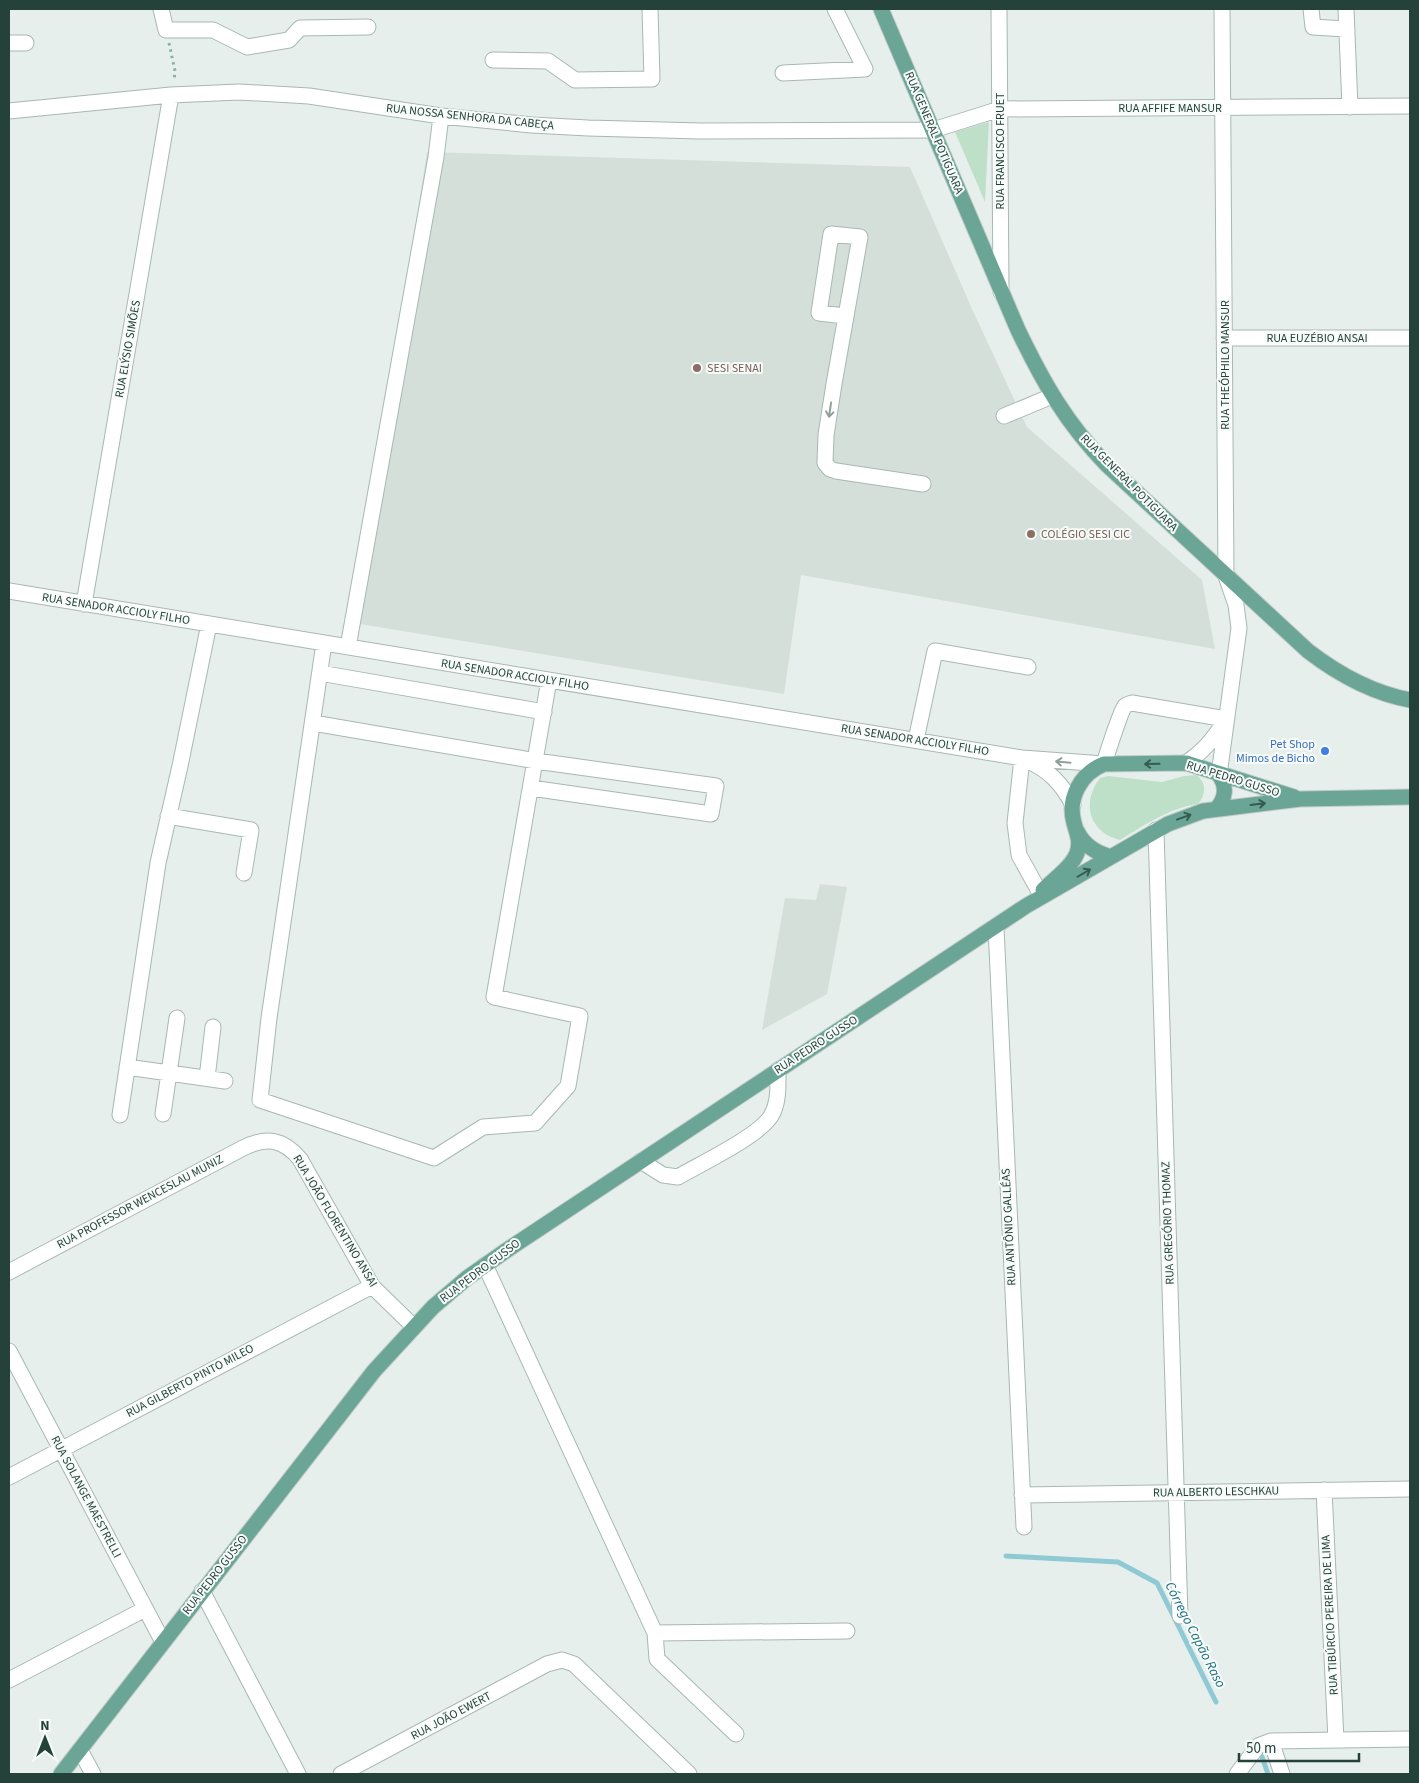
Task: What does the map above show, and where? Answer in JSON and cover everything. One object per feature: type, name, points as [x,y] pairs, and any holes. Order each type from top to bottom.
[{"type":"main road","name":"RUA GENERAL POTIGUARA","points":[[880,9],[1001,293],[1027,349],[1052,396],[1086,443],[1107,465],[1308,651],[1329,667],[1352,680],[1377,691],[1410,700]]},
{"type":"main road","name":"RUA PEDRO GUSSO","points":[[1026,906],[1076,856],[1078,831],[1074,824],[1073,805],[1075,792],[1094,767],[1104,764],[1186,763],[1219,775],[1300,799]]},
{"type":"main road","points":[[1216,809],[1221,804],[1224,792],[1219,775]]},
{"type":"main road","name":"RUA PEDRO GUSSO","points":[[61,1774],[352,1397],[414,1327],[449,1293],[485,1265],[1026,906],[1156,830],[1184,817],[1216,809],[1300,799],[1410,798]]},
{"type":"main road","points":[[1078,831],[1084,842],[1092,849],[1111,857]]},
{"type":"street","points":[[162,9],[166,30],[213,30],[246,47],[289,40],[300,28],[368,26]]},
{"type":"street","points":[[492,60],[548,61],[575,80],[652,79],[650,9]]},
{"type":"street","points":[[783,73],[865,69],[835,9]]},
{"type":"street","name":"RUA FRANCISCO FRUET","points":[[999,9],[1001,293]]},
{"type":"street","name":"RUA THEÓPHILO MANSUR","points":[[1219,775],[1239,628],[1236,606],[1226,576],[1222,9]]},
{"type":"street","points":[[1311,9],[1313,27],[1346,30]]},
{"type":"street","points":[[1346,9],[1350,107]]},
{"type":"street","points":[[9,42],[26,42]]},
{"type":"street","name":"RUA NOSSA SENHORA DA CABEÇA","points":[[9,111],[172,95],[239,92],[300,96],[441,116],[532,125],[648,130],[933,130]]},
{"type":"street","name":"RUA ELÝSIO SIMÕES","points":[[84,604],[172,95]]},
{"type":"street","name":"RUA AFFIFE MANSUR","points":[[933,130],[1000,109],[1410,106]]},
{"type":"street","points":[[348,647],[436,157],[441,116]]},
{"type":"street","points":[[845,316],[819,313],[831,234],[860,237],[826,435],[825,463],[830,469],[849,474],[922,484]]},
{"type":"street","name":"RUA EUZÉBIO ANSAI","points":[[1224,338],[1410,338]]},
{"type":"street","points":[[1004,416],[1052,396]]},
{"type":"street","name":"RUA SENADOR ACCIOLY FILHO","points":[[9,591],[1022,758],[1104,764]]},
{"type":"street","points":[[120,1115],[158,863],[209,624]]},
{"type":"street","points":[[324,643],[269,1018],[260,1100],[434,1158],[483,1127],[535,1123],[568,1086],[580,1016],[494,997],[549,680]]},
{"type":"street","points":[[916,740],[935,651],[1028,667]]},
{"type":"street","points":[[320,673],[544,712]]},
{"type":"street","points":[[1104,764],[1114,738],[1119,716],[1124,706],[1132,703],[1226,719]]},
{"type":"street","name":"RUA THEÓPHILO MANSUR","points":[[1186,763],[1199,755],[1210,744],[1226,719]]},
{"type":"street","points":[[313,723],[536,761],[716,786],[711,814],[531,788]]},
{"type":"street","points":[[1022,758],[1015,824],[1019,855],[1040,893]]},
{"type":"street","name":"RUA SENADOR ACCIOLY FILHO","points":[[1022,758],[1038,765],[1057,780],[1066,791],[1073,805]]},
{"type":"street","points":[[168,816],[251,830],[244,873]]},
{"type":"street","name":"RUA GREGÓRIO THOMAZ","points":[[1156,830],[1180,1616]]},
{"type":"street","name":"RUA ANTÔNIO GALLÉAS","points":[[996,927],[1024,1527]]},
{"type":"street","points":[[162,1114],[177,1018]]},
{"type":"street","points":[[207,1078],[213,1027]]},
{"type":"street","points":[[127,1067],[225,1081]]},
{"type":"street","points":[[641,1161],[663,1174],[678,1177],[757,1132],[772,1116],[777,1100],[778,1070]]},
{"type":"street","name":"RUA PROFESSOR WENCESLAU MUNIZ","points":[[9,1272],[243,1148],[264,1141],[274,1141]]},
{"type":"street","name":"RUA JOÃO FLORENTINO ANSAI","points":[[274,1141],[285,1145],[300,1159],[372,1286],[414,1327]]},
{"type":"street","points":[[485,1265],[655,1633],[657,1659],[736,1734]]},
{"type":"street","name":"RUA GILBERTO PINTO MILEO","points":[[9,1477],[372,1286]]},
{"type":"street","name":"RUA SOLANGE MAESTRELLI","points":[[9,1351],[163,1642]]},
{"type":"street","name":"RUA ALBERTO LESCHKAU","points":[[1022,1495],[1410,1489]]},
{"type":"street","name":"RUA TIBÚRCIO PEREIRA DE LIMA","points":[[1324,1490],[1336,1740]]},
{"type":"street","points":[[202,1591],[298,1774]]},
{"type":"street","points":[[9,1680],[145,1609]]},
{"type":"street","points":[[655,1633],[847,1631]]},
{"type":"street","name":"RUA JOÃO EWERT","points":[[341,1774],[547,1664],[562,1660],[574,1664],[689,1774]]},
{"type":"street","points":[[1237,1774],[1258,1746],[1271,1741],[1410,1740]]},
{"type":"street","points":[[1271,1741],[1282,1774]]},
{"type":"street","points":[[80,1750],[93,1774]]},
{"type":"path","points":[[166,30],[175,71]]},
{"type":"shaded area","name":"SESI SENAI","points":[[427,152],[910,167],[972,309],[1027,427],[1202,580],[1215,649],[801,575],[784,694],[354,623]]},
{"type":"shaded area","points":[[820,884],[847,887],[827,994],[762,1030],[785,898],[816,900]]},
{"type":"green space","points":[[989,122],[985,202],[955,132]]},
{"type":"green space","points":[[1196,775],[1204,785],[1203,797],[1198,804],[1167,813],[1120,840],[1109,836],[1101,830],[1091,815],[1091,797],[1100,778],[1108,776],[1162,782]]},
{"type":"waterway","name":"Córrego Capão Raso","points":[[1006,1556],[1118,1562],[1157,1583],[1216,1702]]},
{"type":"waterway","name":"Córrego Capão Raso","points":[[1261,1754],[1268,1774]]},
{"type":"place","name":"SESI SENAI","points":[[697,368]]},
{"type":"place","name":"COLÉGIO SESI CIC","points":[[1031,534]]},
{"type":"place","name":"Pet Shop Mimos de Bicho","points":[[1325,751]]}]
